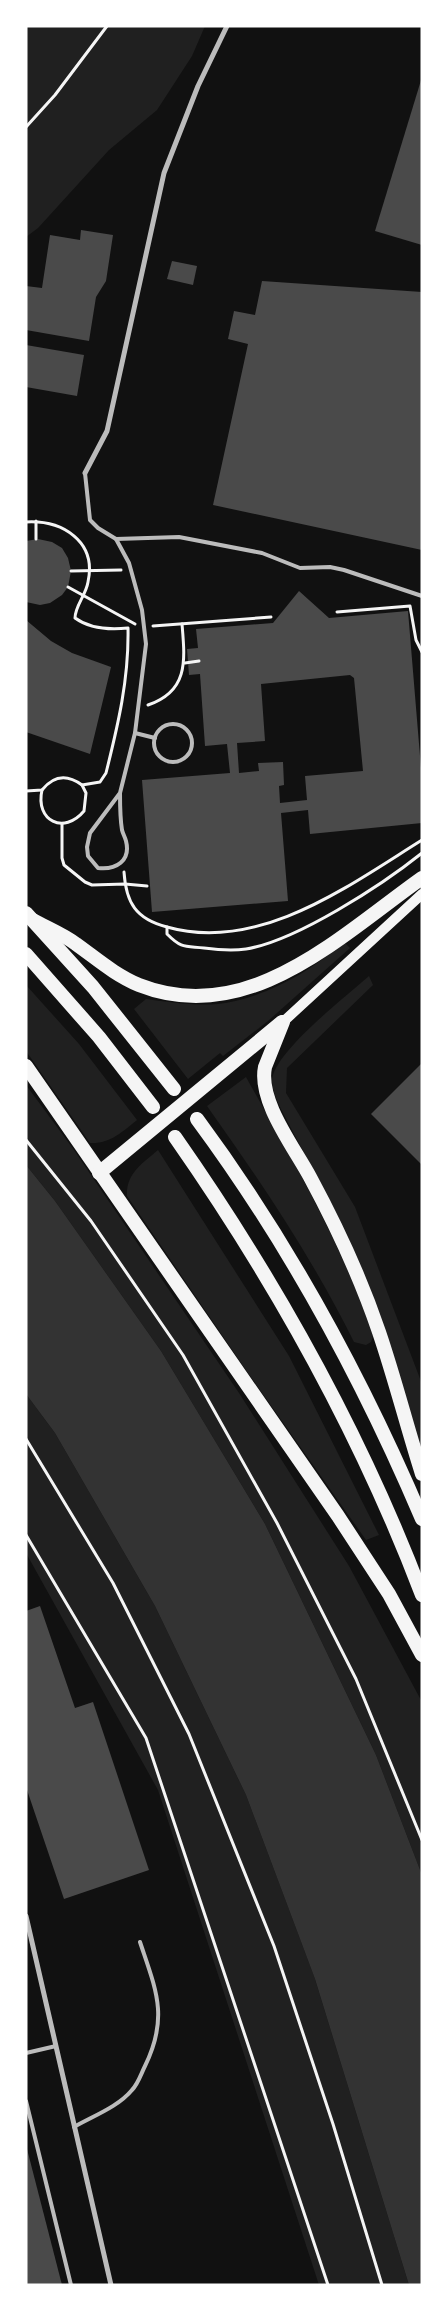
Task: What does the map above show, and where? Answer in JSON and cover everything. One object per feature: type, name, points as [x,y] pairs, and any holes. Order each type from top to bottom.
[{"type":"highway","points":[[30,916],[75,943],[95,960],[117,974],[139,985],[178,995],[208,996],[256,986],[287,971],[327,946],[422,878]]},
{"type":"highway","points":[[30,916],[94,988],[174,1089]]},
{"type":"highway","points":[[26,954],[99,1037],[153,1107]]},
{"type":"highway","points":[[99,1173],[283,1022]]},
{"type":"highway","points":[[283,1022],[263,1074],[265,1090],[274,1112],[328,1210],[357,1275],[386,1353],[422,1474]]},
{"type":"highway","points":[[26,1066],[338,1516],[385,1587],[422,1655]]},
{"type":"highway","points":[[197,1119],[273,1232],[324,1319],[373,1412],[422,1519]]},
{"type":"highway","points":[[175,1137],[239,1231],[317,1365],[366,1464],[422,1595]]},
{"type":"main road","points":[[283,1022],[422,894]]},
{"type":"street","points":[[85,473],[107,431],[164,173],[198,86],[227,26]]},
{"type":"street","points":[[26,1916],[111,2285]]},
{"type":"lane","points":[[85,473],[90,520],[98,528],[116,539],[131,570],[142,610],[146,644],[135,733],[120,793],[122,830],[127,842],[127,853],[124,861],[116,867],[98,868],[88,856],[87,846],[90,833],[120,793]]},
{"type":"lane","points":[[116,539],[179,537],[251,550],[300,568],[330,567],[344,570],[422,596]]},
{"type":"lane","points":[[177,725],[188,732],[191,747],[181,760],[168,761],[158,754],[154,745],[155,738],[158,732],[165,726],[177,725]]},
{"type":"lane","points":[[135,733],[155,738]]},
{"type":"lane","points":[[74,2127],[117,2103],[133,2090],[150,2056],[160,2016],[158,1993],[140,1942]]},
{"type":"lane","points":[[26,2053],[56,2046]]},
{"type":"lane","points":[[26,2101],[71,2285]]},
{"type":"path","points":[[26,127],[55,95],[107,26]]},
{"type":"path","points":[[26,522],[36,521],[55,524],[74,536],[85,551],[89,571],[88,584],[84,596],[75,612],[75,618],[89,626],[113,630],[140,628],[84,596],[68,587]]},
{"type":"path","points":[[36,521],[36,539]]},
{"type":"path","points":[[71,571],[131,570]]},
{"type":"path","points":[[337,612],[410,606],[416,640],[422,652]]},
{"type":"path","points":[[144,627],[271,617]]},
{"type":"path","points":[[122,706],[138,708],[150,704],[169,694],[180,680],[185,662],[182,624]]},
{"type":"path","points":[[82,785],[100,782],[106,773],[122,706],[128,658],[128,628]]},
{"type":"path","points":[[185,662],[199,661]]},
{"type":"path","points":[[65,777],[82,785],[86,794],[84,811],[71,822],[62,824],[46,816],[41,808],[40,799],[42,790],[48,783],[56,778],[65,777]]},
{"type":"path","points":[[26,791],[42,790]]},
{"type":"path","points":[[62,824],[62,858],[64,865],[85,882],[92,885],[125,884],[146,886]]},
{"type":"path","points":[[124,861],[125,884],[130,903],[139,914],[152,923],[188,933],[217,932],[242,930],[273,922],[313,905],[422,840]]},
{"type":"path","points":[[167,927],[167,934],[178,945],[222,951],[247,949],[268,943],[323,918],[422,853]]},
{"type":"path","points":[[26,1140],[91,1221],[183,1355],[277,1523],[356,1679],[422,1840]]},
{"type":"path","points":[[26,1439],[114,1583],[189,1734],[274,1946],[333,2124],[382,2285]]},
{"type":"path","points":[[26,1535],[146,1738],[328,2285]]},
{"type":"shaded area","points":[[26,26],[205,26],[192,56],[157,110],[109,150],[38,228],[26,237]]},
{"type":"shaded area","points":[[343,941],[350,948],[268,1021],[223,1056],[220,1053],[188,1079],[134,1009],[146,999],[218,1004],[251,997],[302,973]]},
{"type":"shaded area","points":[[369,976],[373,985],[287,1068],[286,1093],[355,1207],[422,1384],[422,1455],[387,1336],[347,1234],[280,1107],[272,1082],[275,1070],[296,1041]]},
{"type":"shaded area","points":[[26,985],[79,1044],[137,1120],[110,1139],[104,1142],[90,1143],[26,1051]]},
{"type":"shaded area","points":[[246,1077],[316,1203],[347,1268],[373,1336],[371,1342],[366,1345],[354,1342],[304,1251],[247,1163],[207,1106]]},
{"type":"shaded area","points":[[26,1085],[74,1150],[239,1393],[349,1566],[422,1702],[422,1875],[376,1755],[265,1524],[161,1351],[55,1201],[26,1165]]},
{"type":"shaded area","points":[[158,1150],[289,1356],[379,1535],[366,1540],[248,1373],[127,1196],[129,1181],[136,1169]]},
{"type":"shaded area","points":[[26,1165],[55,1201],[161,1351],[265,1524],[376,1755],[422,1875],[422,2285],[409,2285],[315,1979],[246,1795],[155,1606],[55,1433],[26,1394]]},
{"type":"shaded area","points":[[26,1394],[55,1433],[155,1606],[246,1795],[315,1979],[409,2285],[319,2285],[158,1790],[26,1553]]},
{"type":"building","points":[[422,77],[422,245],[375,231]]},
{"type":"building","points":[[81,230],[113,235],[106,281],[96,297],[89,341],[26,330],[26,286],[42,288],[50,235],[80,240]]},
{"type":"building","points":[[172,261],[197,266],[193,285],[167,279]]},
{"type":"building","points":[[262,281],[422,292],[422,550],[213,505],[248,344],[228,339],[234,311],[255,315]]},
{"type":"building","points":[[26,345],[84,355],[77,396],[26,387]]},
{"type":"building","points":[[38,539],[52,542],[62,548],[68,558],[71,571],[68,587],[62,595],[50,603],[40,605],[26,602],[26,541]]},
{"type":"building","points":[[299,591],[329,618],[408,611],[422,780],[422,823],[310,834],[308,810],[281,813],[288,901],[152,912],[142,780],[230,773],[227,744],[205,746],[200,674],[189,675],[187,649],[198,648],[196,629],[273,623]],"holes":[[[350,675],[354,678],[363,771],[305,776],[307,800],[280,803],[279,786],[284,785],[283,762],[258,763],[259,771],[239,773],[237,743],[265,741],[261,684]]]},
{"type":"building","points":[[26,620],[51,641],[72,653],[111,667],[90,754],[26,732]]},
{"type":"building","points":[[422,1063],[422,1165],[371,1114]]},
{"type":"building","points":[[40,1606],[75,1708],[93,1702],[149,1870],[64,1899],[26,1787],[26,1611]]},
{"type":"building","points":[[27,2149],[62,2285],[26,2285]]}]
